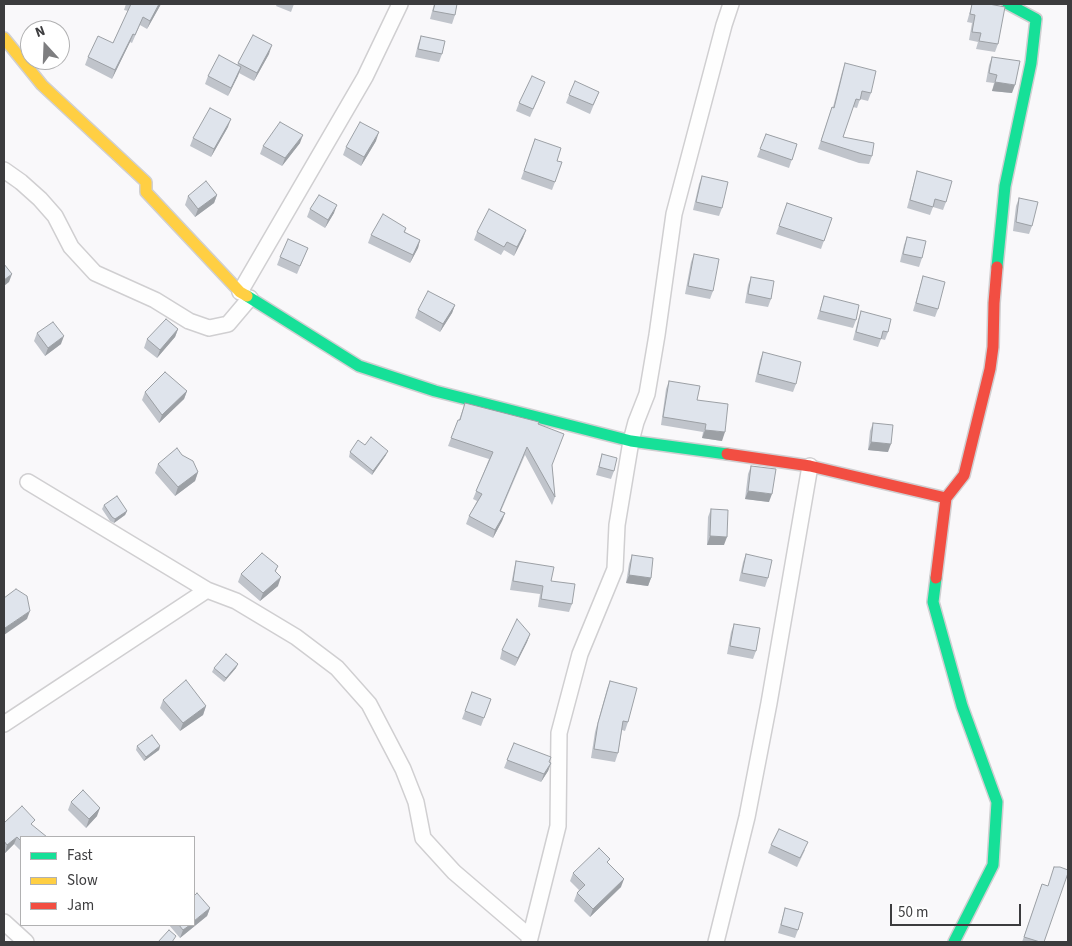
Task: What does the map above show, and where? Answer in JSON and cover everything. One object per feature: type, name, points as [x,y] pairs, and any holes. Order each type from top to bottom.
[{"type":"street","points":[[4,170],[40,199],[55,216],[71,247],[95,273],[155,300],[189,321],[209,328],[228,324],[365,77],[400,4]]},
{"type":"street","points":[[28,482],[207,590],[236,601],[296,638],[337,668],[369,704],[403,769],[416,802],[423,838],[454,872],[530,940],[558,826],[559,733],[580,654],[615,570],[617,525],[631,441],[647,394],[674,214],[724,24],[731,4]]},
{"type":"street","points":[[954,942],[993,865],[997,802],[962,706],[933,602],[946,498],[964,475],[990,369],[1005,186],[1031,64],[1036,19],[1008,4]]},
{"type":"street","points":[[4,38],[42,85],[146,182],[146,192],[245,295],[359,366],[435,391],[631,441],[810,466],[946,498]]},
{"type":"street","points":[[716,942],[747,817],[769,703],[810,466]]},
{"type":"street","points":[[4,724],[207,590]]},
{"type":"street","points":[[4,922],[26,942]]},
{"type":"building","points":[[131,4],[159,4],[150,21],[143,17],[115,70],[88,57],[98,36],[113,43]]},
{"type":"building","points":[[435,4],[457,4],[455,15],[433,11]]},
{"type":"building","points":[[972,4],[989,4],[1005,7],[998,44],[979,41],[981,33],[972,32],[975,15],[970,14]]},
{"type":"building","points":[[253,35],[272,45],[257,73],[238,63]]},
{"type":"building","points":[[421,36],[445,41],[442,54],[418,49]]},
{"type":"building","points":[[219,55],[241,67],[231,88],[208,76]]},
{"type":"building","points":[[992,57],[1020,61],[1015,85],[995,82],[997,75],[989,73]]},
{"type":"building","points":[[845,63],[876,71],[871,93],[862,91],[860,100],[856,99],[843,137],[874,143],[872,156],[821,141],[832,107],[834,108]]},
{"type":"building","points":[[532,76],[545,82],[533,109],[519,103]]},
{"type":"building","points":[[575,81],[599,92],[593,105],[569,95]]},
{"type":"building","points":[[210,108],[231,119],[214,149],[193,138]]},
{"type":"building","points":[[280,122],[303,135],[285,158],[263,146]]},
{"type":"building","points":[[360,122],[379,132],[364,157],[346,147]]},
{"type":"building","points":[[766,134],[797,144],[792,160],[760,149]]},
{"type":"building","points":[[535,139],[561,148],[557,161],[562,162],[555,182],[524,171]]},
{"type":"building","points":[[917,171],[952,181],[946,202],[935,199],[933,207],[910,200]]},
{"type":"building","points":[[702,176],[728,182],[722,208],[696,202]]},
{"type":"building","points":[[206,181],[217,195],[198,209],[188,196]]},
{"type":"building","points":[[319,195],[337,205],[328,220],[310,209]]},
{"type":"building","points":[[1019,198],[1038,202],[1032,226],[1016,222]]},
{"type":"building","points":[[787,203],[832,218],[824,241],[779,226]]},
{"type":"building","points":[[489,209],[526,230],[517,247],[507,242],[504,247],[477,232]]},
{"type":"building","points":[[383,214],[406,228],[404,232],[420,240],[413,255],[371,235]]},
{"type":"building","points":[[907,237],[926,241],[922,258],[903,254]]},
{"type":"building","points":[[288,239],[308,248],[300,266],[280,257]]},
{"type":"building","points":[[694,254],[719,259],[713,291],[688,286]]},
{"type":"building","points":[[4,264],[12,274],[4,280]]},
{"type":"building","points":[[923,276],[945,282],[938,309],[916,303]]},
{"type":"building","points":[[751,277],[774,281],[771,299],[748,294]]},
{"type":"building","points":[[428,291],[455,305],[443,324],[418,310]]},
{"type":"building","points":[[824,296],[859,305],[856,320],[820,311]]},
{"type":"building","points":[[861,311],[891,319],[888,332],[883,331],[881,339],[856,332]]},
{"type":"building","points":[[166,319],[178,329],[160,350],[147,339]]},
{"type":"building","points":[[53,322],[64,336],[48,348],[37,333]]},
{"type":"building","points":[[763,352],[801,362],[796,384],[758,374]]},
{"type":"building","points":[[165,372],[187,391],[162,415],[145,392]]},
{"type":"building","points":[[669,381],[700,386],[697,400],[728,404],[725,432],[705,430],[706,424],[663,417]]},
{"type":"building","points":[[465,403],[539,422],[538,424],[564,434],[552,465],[555,497],[527,447],[500,511],[505,513],[495,530],[469,516],[482,494],[476,491],[493,452],[451,438],[458,420],[460,420]]},
{"type":"building","points":[[873,423],[893,425],[891,444],[871,442]]},
{"type":"building","points":[[371,437],[388,451],[373,471],[350,452],[358,440],[365,445]]},
{"type":"building","points":[[177,448],[182,455],[193,461],[198,472],[178,487],[158,464]]},
{"type":"building","points":[[602,454],[617,458],[614,471],[599,467]]},
{"type":"building","points":[[751,466],[776,469],[772,494],[748,491]]},
{"type":"building","points":[[117,496],[127,511],[115,519],[104,505]]},
{"type":"building","points":[[711,509],[728,510],[727,537],[710,536]]},
{"type":"building","points":[[262,553],[278,566],[275,571],[281,577],[263,593],[241,574]]},
{"type":"building","points":[[746,554],[772,560],[768,578],[742,573]]},
{"type":"building","points":[[632,555],[653,558],[651,578],[629,575]]},
{"type":"building","points":[[516,561],[554,567],[551,581],[575,584],[572,604],[541,599],[543,586],[513,581]]},
{"type":"building","points":[[16,589],[27,596],[30,611],[5,628],[4,598]]},
{"type":"building","points":[[517,619],[530,634],[518,658],[502,650]]},
{"type":"building","points":[[734,624],[760,628],[756,651],[730,646]]},
{"type":"building","points":[[226,654],[238,664],[226,678],[214,668]]},
{"type":"building","points":[[186,680],[206,706],[183,723],[163,700]]},
{"type":"building","points":[[610,681],[637,688],[628,722],[623,721],[618,753],[594,749],[598,723]]},
{"type":"building","points":[[472,692],[491,699],[484,718],[465,711]]},
{"type":"building","points":[[152,735],[160,746],[146,757],[137,746]]},
{"type":"building","points":[[514,743],[551,757],[549,762],[551,763],[544,774],[507,760]]},
{"type":"building","points":[[83,790],[100,808],[89,819],[71,802]]},
{"type":"building","points":[[22,806],[35,820],[31,824],[46,836],[20,836],[20,840],[17,837],[7,845],[4,841],[4,823]]},
{"type":"building","points":[[779,829],[808,842],[800,858],[771,845]]},
{"type":"building","points":[[599,848],[610,859],[607,862],[624,879],[593,909],[577,893],[585,885],[573,873]]},
{"type":"building","points":[[1054,867],[1068,870],[1068,873],[1044,942],[1040,942],[1024,937],[1042,884],[1048,886]]},
{"type":"building","points":[[197,893],[210,908],[195,920],[195,895]]},
{"type":"building","points":[[785,908],[803,913],[798,930],[781,925]]},
{"type":"building","points":[[180,926],[189,926],[183,930]]},
{"type":"building","points":[[169,930],[176,936],[172,942],[158,942]]},
{"type":"traffic: fast","points":[[997,267],[1005,186],[1031,63],[1036,19],[1008,4]]},
{"type":"traffic: fast","points":[[247,296],[359,366],[435,391],[631,441],[727,454]]},
{"type":"traffic: fast","points":[[936,578],[933,602],[962,706],[997,802],[993,865],[954,942]]},
{"type":"traffic: slow","points":[[4,38],[42,85],[146,182],[146,192],[240,292],[247,296]]},
{"type":"traffic: jam","points":[[936,578],[946,498],[964,475],[990,369],[997,267]]},
{"type":"traffic: jam","points":[[727,454],[810,466],[946,498]]}]
